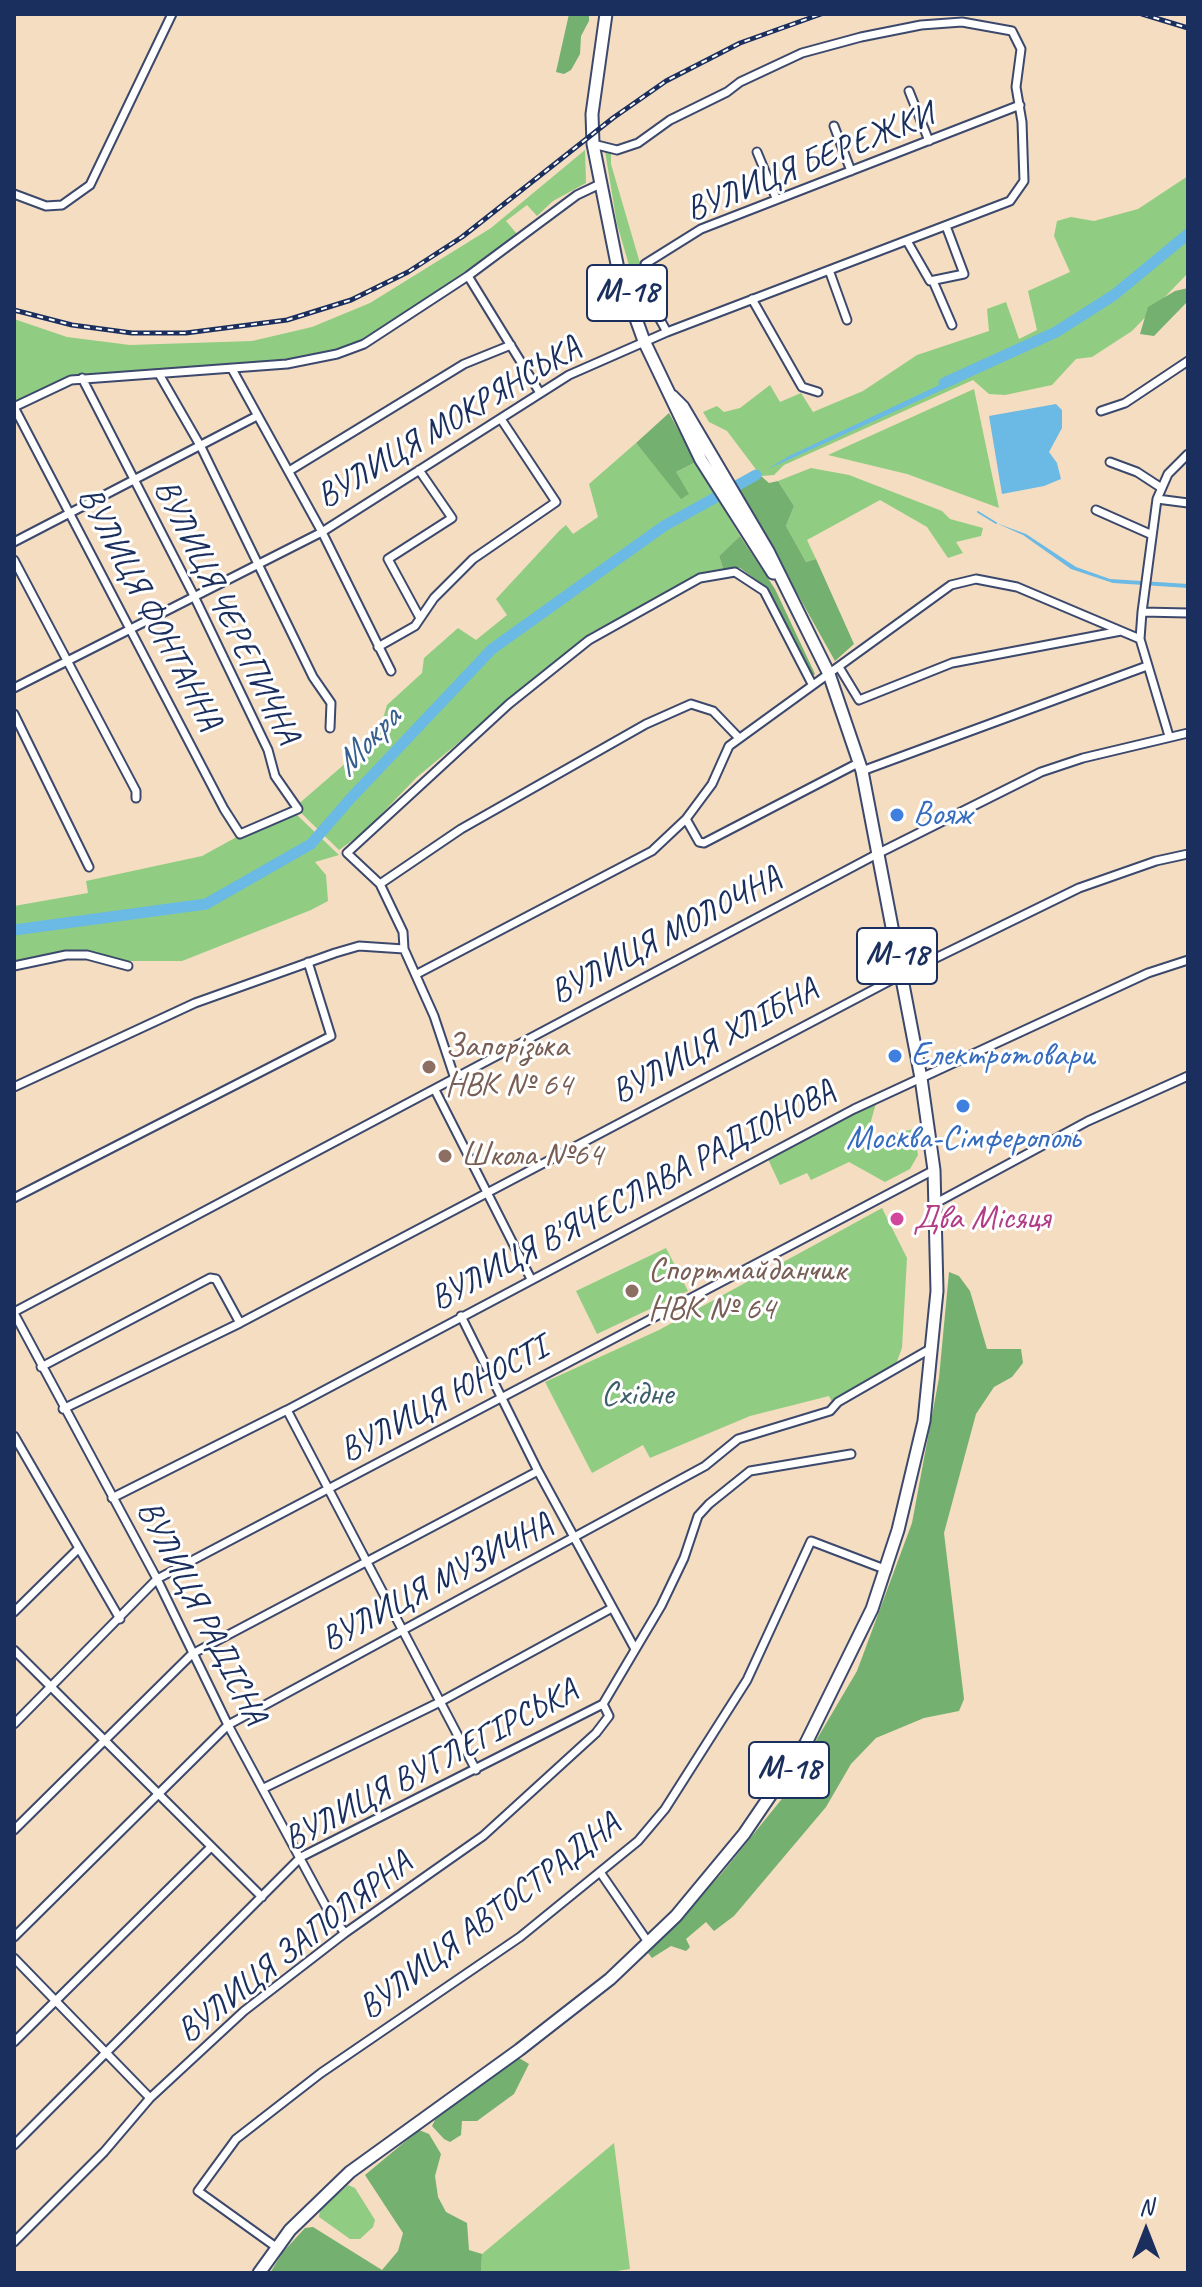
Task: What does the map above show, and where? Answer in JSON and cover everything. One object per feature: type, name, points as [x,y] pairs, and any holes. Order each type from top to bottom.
[{"type":"highway","name":"М-18","points":[[259,2273],[303,2215],[350,2172],[519,2050],[610,1979],[708,1880],[799,1755],[841,1676],[887,1570],[924,1421],[933,1347],[934,1170],[921,1078],[861,766],[834,670],[672,396],[644,341],[618,269],[598,185],[593,144],[592,114],[606,14]]},
{"type":"street","points":[[14,194],[46,206],[62,205],[90,185],[172,14]]},
{"type":"street","name":"ВУЛИЦЯ МОКРЯНСЬКА","points":[[14,688],[193,594],[322,532],[569,375],[644,341],[1015,197],[1024,181],[1025,167],[1016,83],[1022,59],[1015,33],[962,22],[921,25],[802,53],[670,120],[638,143],[617,150],[593,144]]},
{"type":"street","points":[[909,91],[929,141]]},
{"type":"street","name":"ВУЛИЦЯ БЕРЕЖКИ","points":[[667,332],[648,298],[645,264],[701,229],[1020,105]]},
{"type":"street","points":[[834,126],[851,171]]},
{"type":"street","points":[[757,152],[776,198]]},
{"type":"street","points":[[14,407],[82,378],[232,369],[313,360],[364,344],[468,276],[577,195],[598,185]]},
{"type":"street","points":[[907,241],[927,279],[933,281],[965,272],[946,226]]},
{"type":"street","points":[[829,270],[847,320]]},
{"type":"street","points":[[468,276],[540,393]]},
{"type":"street","points":[[933,281],[952,325]]},
{"type":"street","points":[[752,299],[802,387],[818,392]]},
{"type":"street","points":[[289,471],[464,364],[511,345]]},
{"type":"street","points":[[1101,411],[1125,403],[1188,361]]},
{"type":"street","points":[[232,369],[322,532],[391,671]]},
{"type":"street","points":[[159,374],[201,447],[313,677],[331,703],[330,728]]},
{"type":"street","name":"ВУЛИЦЯ ЧЕРЕПИЧНА","points":[[82,378],[193,594],[268,750],[275,776],[298,809],[240,834]]},
{"type":"street","name":"ВУЛИЦЯ ФОНТАННА","points":[[14,407],[240,834]]},
{"type":"street","points":[[14,542],[257,416]]},
{"type":"street","points":[[378,647],[415,626],[434,598],[473,559],[556,502],[501,419]]},
{"type":"street","points":[[1169,736],[1140,639],[1150,534],[1160,487],[1188,454]]},
{"type":"street","points":[[1110,462],[1137,472],[1160,487]]},
{"type":"street","points":[[419,470],[452,518],[388,559],[420,618]]},
{"type":"street","points":[[1157,499],[1188,503]]},
{"type":"street","points":[[1096,510],[1150,534]]},
{"type":"street","points":[[14,560],[136,791],[136,798]]},
{"type":"street","points":[[455,1079],[417,974],[404,949],[403,932],[380,884],[347,853],[509,704],[589,640],[700,578],[735,572],[764,591],[812,684]]},
{"type":"street","points":[[417,974],[652,851],[686,819],[712,784],[729,746],[938,592],[965,579],[1017,587],[1140,639]]},
{"type":"street","points":[[1142,612],[1188,613]]},
{"type":"street","points":[[834,670],[859,700],[952,663],[1121,631]]},
{"type":"street","points":[[686,819],[699,842],[704,843],[861,766],[1147,666]]},
{"type":"street","points":[[380,884],[461,829],[646,724],[691,704],[713,711],[739,738]]},
{"type":"street","points":[[14,714],[89,867]]},
{"type":"street","name":"ВУЛИЦЯ МОЛОЧНА","points":[[14,1313],[879,853],[1041,772],[1188,733]]},
{"type":"street","name":"ВУЛИЦЯ ХЛІБНА","points":[[63,1409],[240,1323],[901,975],[1079,888],[1156,861],[1188,854]]},
{"type":"street","points":[[14,1087],[195,1003],[308,962],[359,946],[404,949]]},
{"type":"street","points":[[14,966],[66,955],[87,955],[128,966]]},
{"type":"street","name":"ВУЛИЦЯ В'ЯЧЕСЛАВА РАДІОНОВА","points":[[112,1498],[287,1410],[854,1109],[1148,973],[1188,960]]},
{"type":"street","points":[[14,1198],[331,1036],[308,962]]},
{"type":"street","points":[[936,1203],[1088,1121],[1188,1076]]},
{"type":"street","points":[[435,1090],[531,1279]]},
{"type":"street","name":"ВУЛИЦЯ ЮНОСТІ","points":[[14,1724],[157,1579],[503,1400],[934,1170]]},
{"type":"street","points":[[41,1367],[210,1278],[216,1279],[240,1323]]},
{"type":"street","name":"ВУЛИЦЯ РАДІСНА","points":[[14,1313],[157,1579],[228,1725],[330,1914],[345,1933]]},
{"type":"street","points":[[461,1316],[538,1471],[635,1649]]},
{"type":"street","name":"ВУЛИЦЯ МУЗИЧНА","points":[[14,1937],[228,1725],[705,1466],[738,1439],[830,1411],[838,1402],[933,1347]]},
{"type":"street","points":[[287,1410],[476,1770]]},
{"type":"street","points":[[14,1436],[77,1550],[120,1619]]},
{"type":"street","name":"ВУЛИЦЯ ВУГЛЕГІРСЬКА","points":[[14,2145],[301,1857],[603,1704],[661,1606],[684,1558],[698,1516],[709,1504],[750,1471],[851,1454]]},
{"type":"street","points":[[14,1830],[192,1654],[538,1471]]},
{"type":"street","name":"ВУЛИЦЯ АВТОСТРАДНА","points":[[276,2247],[198,2191],[236,2139],[308,2082],[520,1937],[638,1841],[686,1778],[747,1680],[811,1541],[887,1570]]},
{"type":"street","points":[[14,1612],[77,1550]]},
{"type":"street","points":[[264,1788],[440,1702],[612,1608]]},
{"type":"street","points":[[14,1650],[161,1793],[210,1848],[262,1897]]},
{"type":"street","name":"ВУЛИЦЯ ЗАПОЛЯРНА","points":[[14,2242],[104,2152],[150,2098],[244,2011],[345,1933],[483,1836],[596,1733],[609,1716],[603,1704]]},
{"type":"street","points":[[14,2042],[210,1848]]},
{"type":"street","points":[[600,1872],[648,1942]]},
{"type":"street","points":[[14,1958],[150,2098]]},
{"type":"green space","points":[[569,14],[589,14],[589,21],[581,36],[580,54],[571,70],[564,74],[556,72]]},
{"type":"green space","points":[[585,150],[586,183],[553,201],[537,216],[527,205],[506,221],[517,234],[513,239],[365,339],[336,351],[279,362],[61,381],[14,403],[14,319],[67,337],[130,345],[252,341],[312,327],[370,303],[491,228]]},
{"type":"green space","points":[[605,151],[611,151],[611,164],[654,311],[648,313],[640,303],[617,224]]},
{"type":"green space","points":[[1188,176],[1188,273],[1132,331],[1092,357],[1076,359],[1052,385],[1005,395],[989,394],[973,380],[784,465],[774,475],[761,476],[727,431],[709,422],[703,412],[717,406],[724,412],[740,408],[770,385],[780,402],[801,393],[813,412],[863,391],[917,355],[989,331],[987,309],[1006,302],[1019,339],[1037,330],[1028,291],[1070,272],[1054,236],[1057,221],[1071,217],[1094,221],[1138,209]]},
{"type":"green space","points":[[1188,288],[1188,301],[1154,336],[1140,334],[1148,307],[1175,291]]},
{"type":"green space","points":[[974,389],[999,508],[907,474],[828,455]]},
{"type":"green space","points":[[669,413],[696,462],[676,472],[689,494],[681,499],[636,443]]},
{"type":"green space","points":[[636,443],[681,498],[676,472],[696,462],[740,536],[719,556],[724,571],[703,574],[592,632],[417,777],[364,832],[339,850],[295,807],[362,749],[380,729],[387,705],[422,673],[424,658],[458,628],[476,640],[507,615],[496,599],[566,525],[573,534],[598,517],[589,484]]},
{"type":"green space","points":[[811,468],[849,475],[942,511],[950,519],[983,528],[981,536],[956,542],[963,553],[948,558],[927,527],[880,500],[807,540],[816,559],[806,562],[786,526],[794,506],[778,481]]},
{"type":"green space","points":[[761,476],[769,483],[778,481],[794,506],[786,526],[806,562],[816,559],[854,644],[835,661],[738,488]]},
{"type":"green space","points":[[740,536],[775,589],[815,674],[812,676],[766,587],[740,568],[724,571],[719,556]]},
{"type":"green space","points":[[297,815],[339,855],[315,862],[326,875],[328,901],[311,910],[182,961],[129,961],[46,954],[14,963],[14,906],[88,893],[86,881],[202,856],[253,828]]},
{"type":"green space","points":[[876,1103],[871,1121],[876,1137],[914,1129],[918,1155],[910,1169],[885,1182],[849,1162],[811,1180],[807,1173],[780,1185],[768,1159]]},
{"type":"green space","name":"Східне","points":[[882,1208],[907,1258],[902,1348],[896,1364],[832,1402],[829,1396],[750,1416],[650,1458],[643,1445],[592,1473],[545,1382],[659,1330]]},
{"type":"green space","name":"Спортмайданчик НВК № 64","points":[[666,1248],[688,1291],[597,1334],[576,1291]]},
{"type":"green space","points":[[949,1272],[959,1276],[970,1291],[987,1349],[1021,1349],[1023,1363],[1012,1377],[994,1387],[976,1414],[944,1533],[964,1699],[959,1711],[924,1718],[876,1738],[851,1764],[826,1807],[734,1916],[714,1931],[706,1922],[686,1939],[690,1947],[686,1951],[671,1946],[652,1958],[648,1953],[722,1873],[781,1800],[857,1671],[912,1523],[939,1378]]},
{"type":"green space","points":[[519,2058],[529,2064],[514,2094],[477,2121],[462,2121],[461,2135],[450,2142],[432,2126],[436,2118]]},
{"type":"green space","points":[[419,2130],[429,2134],[441,2154],[435,2176],[438,2197],[446,2212],[467,2223],[469,2250],[482,2254],[481,2273],[270,2273],[283,2252],[305,2228],[313,2227],[382,2270],[398,2251],[403,2233],[365,2175]]},
{"type":"green space","points":[[614,2143],[630,2269],[604,2273],[481,2273],[482,2254]]},
{"type":"green space","points":[[348,2185],[355,2188],[375,2220],[373,2227],[360,2239],[350,2239],[319,2217],[320,2209]]},
{"type":"water","points":[[956,377],[962,381],[768,469],[789,456]]},
{"type":"water","points":[[1056,404],[1062,410],[1062,428],[1049,452],[1057,463],[1061,479],[1044,486],[1002,494],[989,416]]},
{"type":"water","points":[[996,523],[1026,534],[1076,567],[1110,579],[1188,584],[1188,588],[1113,583],[1071,569],[1023,535]]},
{"type":"waterway","points":[[944,383],[1056,332],[1114,295],[1188,234]]},
{"type":"waterway","name":"Мокра","points":[[14,930],[206,904],[311,844],[492,649],[664,526],[756,475]]},
{"type":"waterway","points":[[978,512],[996,523]]},
{"type":"railway","points":[[14,310],[72,325],[132,333],[186,333],[287,320],[351,300],[408,272],[462,237],[613,118],[666,81],[740,43],[821,14]]},
{"type":"railway","points":[[1142,14],[1188,28]]},
{"type":"place","name":"Вояж","points":[[897,815]]},
{"type":"place","name":"Електротовари","points":[[895,1056]]},
{"type":"place","name":"Запорізька НВК № 64","points":[[429,1067]]},
{"type":"place","name":"Москва-Сімферополь","points":[[963,1106]]},
{"type":"place","name":"Школа №64","points":[[445,1156]]},
{"type":"place","name":"Два Місяця","points":[[897,1219]]},
{"type":"place","name":"Спортмайданчик НВК № 64","points":[[632,1291]]}]
